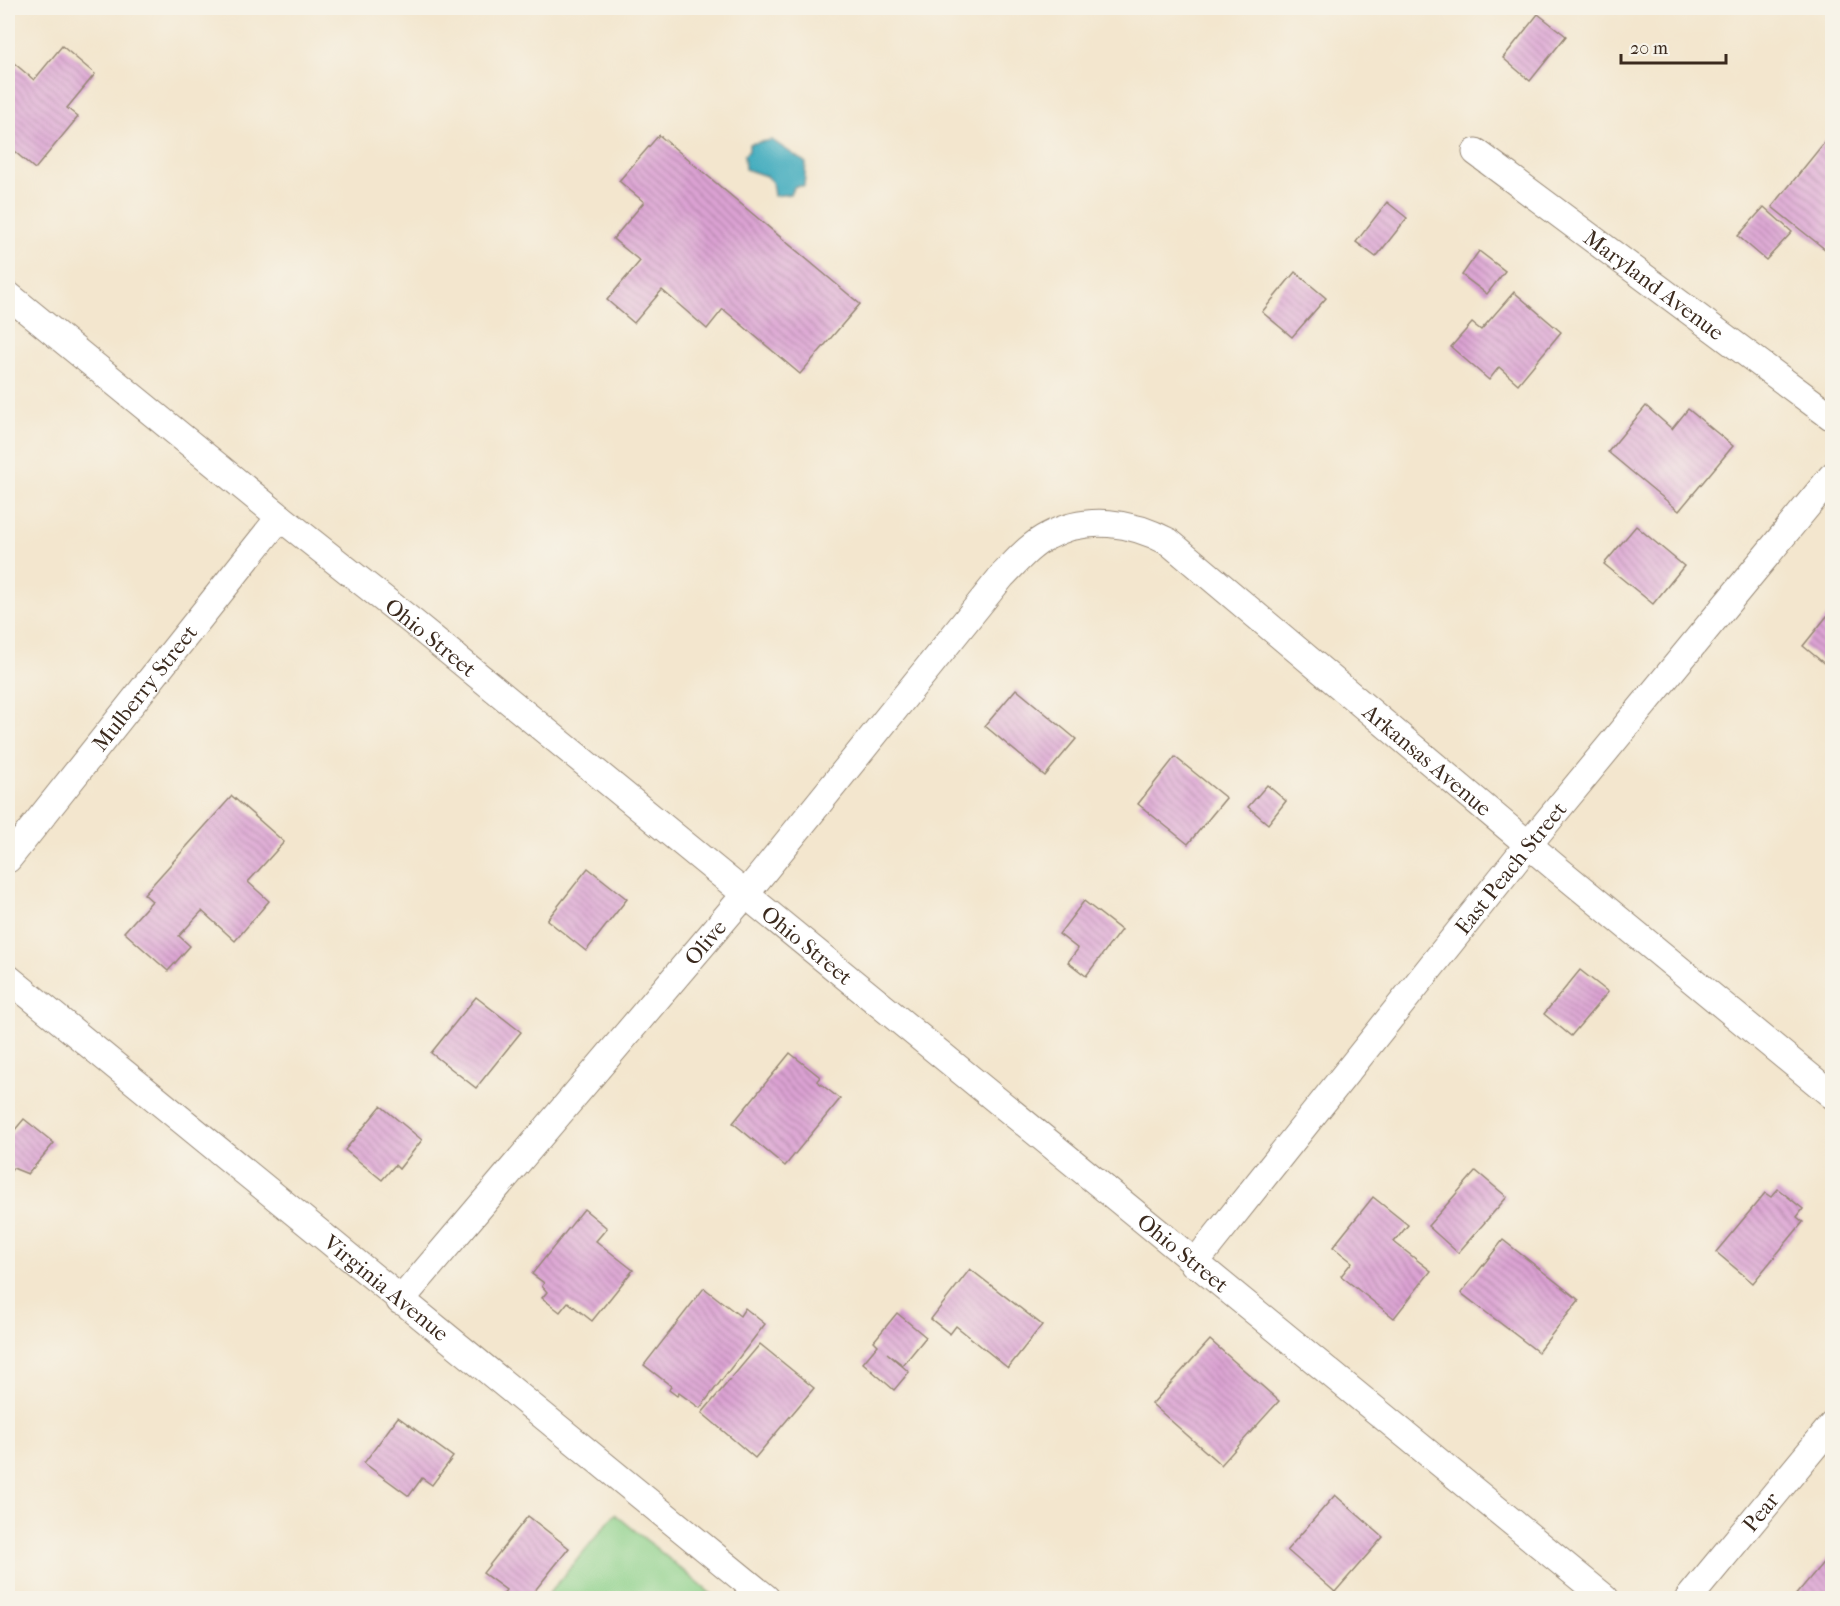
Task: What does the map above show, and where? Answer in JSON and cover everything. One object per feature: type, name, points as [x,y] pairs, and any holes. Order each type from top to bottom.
[{"type":"street","name":"Maryland Avenue","points":[[1476,152],[1833,417]]},
{"type":"street","name":"Ohio Street","points":[[8,295],[414,623],[744,896],[1605,1599]]},
{"type":"street","name":"East Peach Street","points":[[1194,1264],[1528,845],[1833,476]]},
{"type":"street","name":"Mulberry Street","points":[[8,859],[280,517]]},
{"type":"street","name":"Arkansas Avenue","points":[[1002,576],[1028,550],[1047,536],[1072,526],[1125,524],[1148,531],[1169,542],[1528,845],[1833,1095]]},
{"type":"street","name":"Olive","points":[[400,1301],[744,896],[1002,576]]},
{"type":"street","name":"Virginia Avenue","points":[[8,978],[766,1599]]},
{"type":"street","name":"Pear","points":[[1689,1599],[1833,1425]]},
{"type":"green space","points":[[615,1514],[716,1598],[545,1598]]},
{"type":"water","points":[[772,140],[806,163],[804,186],[795,186],[790,194],[774,196],[772,182],[766,176],[745,169],[744,155],[749,151],[749,144]]},
{"type":"building","points":[[1538,14],[1566,36],[1530,81],[1503,58]]},
{"type":"building","points":[[62,46],[95,74],[67,108],[78,117],[35,169],[8,146],[8,58],[34,80]]},
{"type":"building","points":[[1832,133],[1832,243],[1826,250],[1772,207]]},
{"type":"building","points":[[659,135],[860,304],[800,374],[723,309],[707,329],[662,290],[634,323],[607,300],[640,261],[613,239],[644,202],[619,181]]},
{"type":"building","points":[[1387,202],[1407,218],[1376,257],[1356,242]]},
{"type":"building","points":[[1764,207],[1792,232],[1766,260],[1738,236]]},
{"type":"building","points":[[1479,251],[1505,271],[1487,294],[1462,275]]},
{"type":"building","points":[[1295,272],[1326,298],[1292,337],[1262,312]]},
{"type":"building","points":[[1514,292],[1561,332],[1518,384],[1499,367],[1489,380],[1451,347],[1472,323],[1481,330]]},
{"type":"building","points":[[1646,406],[1672,429],[1688,409],[1733,446],[1679,511],[1608,452]]},
{"type":"building","points":[[1636,526],[1684,566],[1653,604],[1604,564]]},
{"type":"building","points":[[1832,610],[1832,670],[1803,646]]},
{"type":"building","points":[[1016,689],[1076,739],[1045,776],[985,726]]},
{"type":"building","points":[[1175,757],[1226,798],[1188,844],[1138,804]]},
{"type":"building","points":[[1267,785],[1286,801],[1268,824],[1248,807]]},
{"type":"building","points":[[232,796],[284,842],[248,882],[269,901],[235,941],[202,911],[179,936],[190,946],[168,971],[124,932],[152,901],[144,894]]},
{"type":"building","points":[[588,868],[627,899],[586,951],[547,920]]},
{"type":"building","points":[[1084,901],[1121,930],[1086,976],[1068,962],[1078,949],[1059,934]]},
{"type":"building","points":[[1580,970],[1608,992],[1571,1036],[1544,1014]]},
{"type":"building","points":[[476,997],[521,1032],[476,1088],[431,1053]]},
{"type":"building","points":[[790,1053],[820,1077],[817,1081],[840,1099],[785,1166],[733,1123]]},
{"type":"building","points":[[381,1106],[422,1140],[399,1169],[395,1165],[382,1180],[345,1150]]},
{"type":"building","points":[[24,1119],[54,1143],[28,1174],[13,1168],[8,1175],[8,1138]]},
{"type":"building","points":[[1476,1171],[1507,1197],[1458,1253],[1428,1226]]},
{"type":"building","points":[[1778,1189],[1803,1209],[1797,1217],[1803,1222],[1753,1283],[1716,1252],[1765,1193],[1771,1197]]},
{"type":"building","points":[[1373,1197],[1408,1225],[1394,1242],[1431,1271],[1394,1318],[1341,1276],[1352,1262],[1333,1247]]},
{"type":"building","points":[[584,1209],[607,1228],[596,1241],[633,1270],[592,1321],[568,1302],[560,1312],[542,1298],[547,1292],[542,1286],[544,1283],[532,1274]]},
{"type":"building","points":[[1503,1240],[1579,1300],[1538,1352],[1461,1293]]},
{"type":"building","points":[[970,1269],[1042,1325],[1008,1368],[956,1326],[950,1334],[931,1319]]},
{"type":"building","points":[[704,1288],[740,1316],[745,1308],[765,1324],[700,1408],[679,1393],[677,1396],[669,1390],[671,1386],[644,1365]]},
{"type":"building","points":[[897,1313],[926,1337],[903,1365],[887,1353],[909,1372],[894,1390],[863,1363],[878,1345],[874,1341]]},
{"type":"building","points":[[1210,1340],[1279,1401],[1221,1465],[1152,1404]]},
{"type":"building","points":[[760,1344],[814,1388],[755,1458],[702,1413]]},
{"type":"building","points":[[398,1417],[453,1457],[432,1485],[422,1478],[409,1496],[364,1463]]},
{"type":"building","points":[[1335,1495],[1383,1537],[1335,1592],[1287,1550]]},
{"type":"building","points":[[528,1516],[569,1548],[529,1598],[500,1598],[506,1590],[483,1573]]},
{"type":"building","points":[[1832,1552],[1832,1598],[1793,1598]]}]
